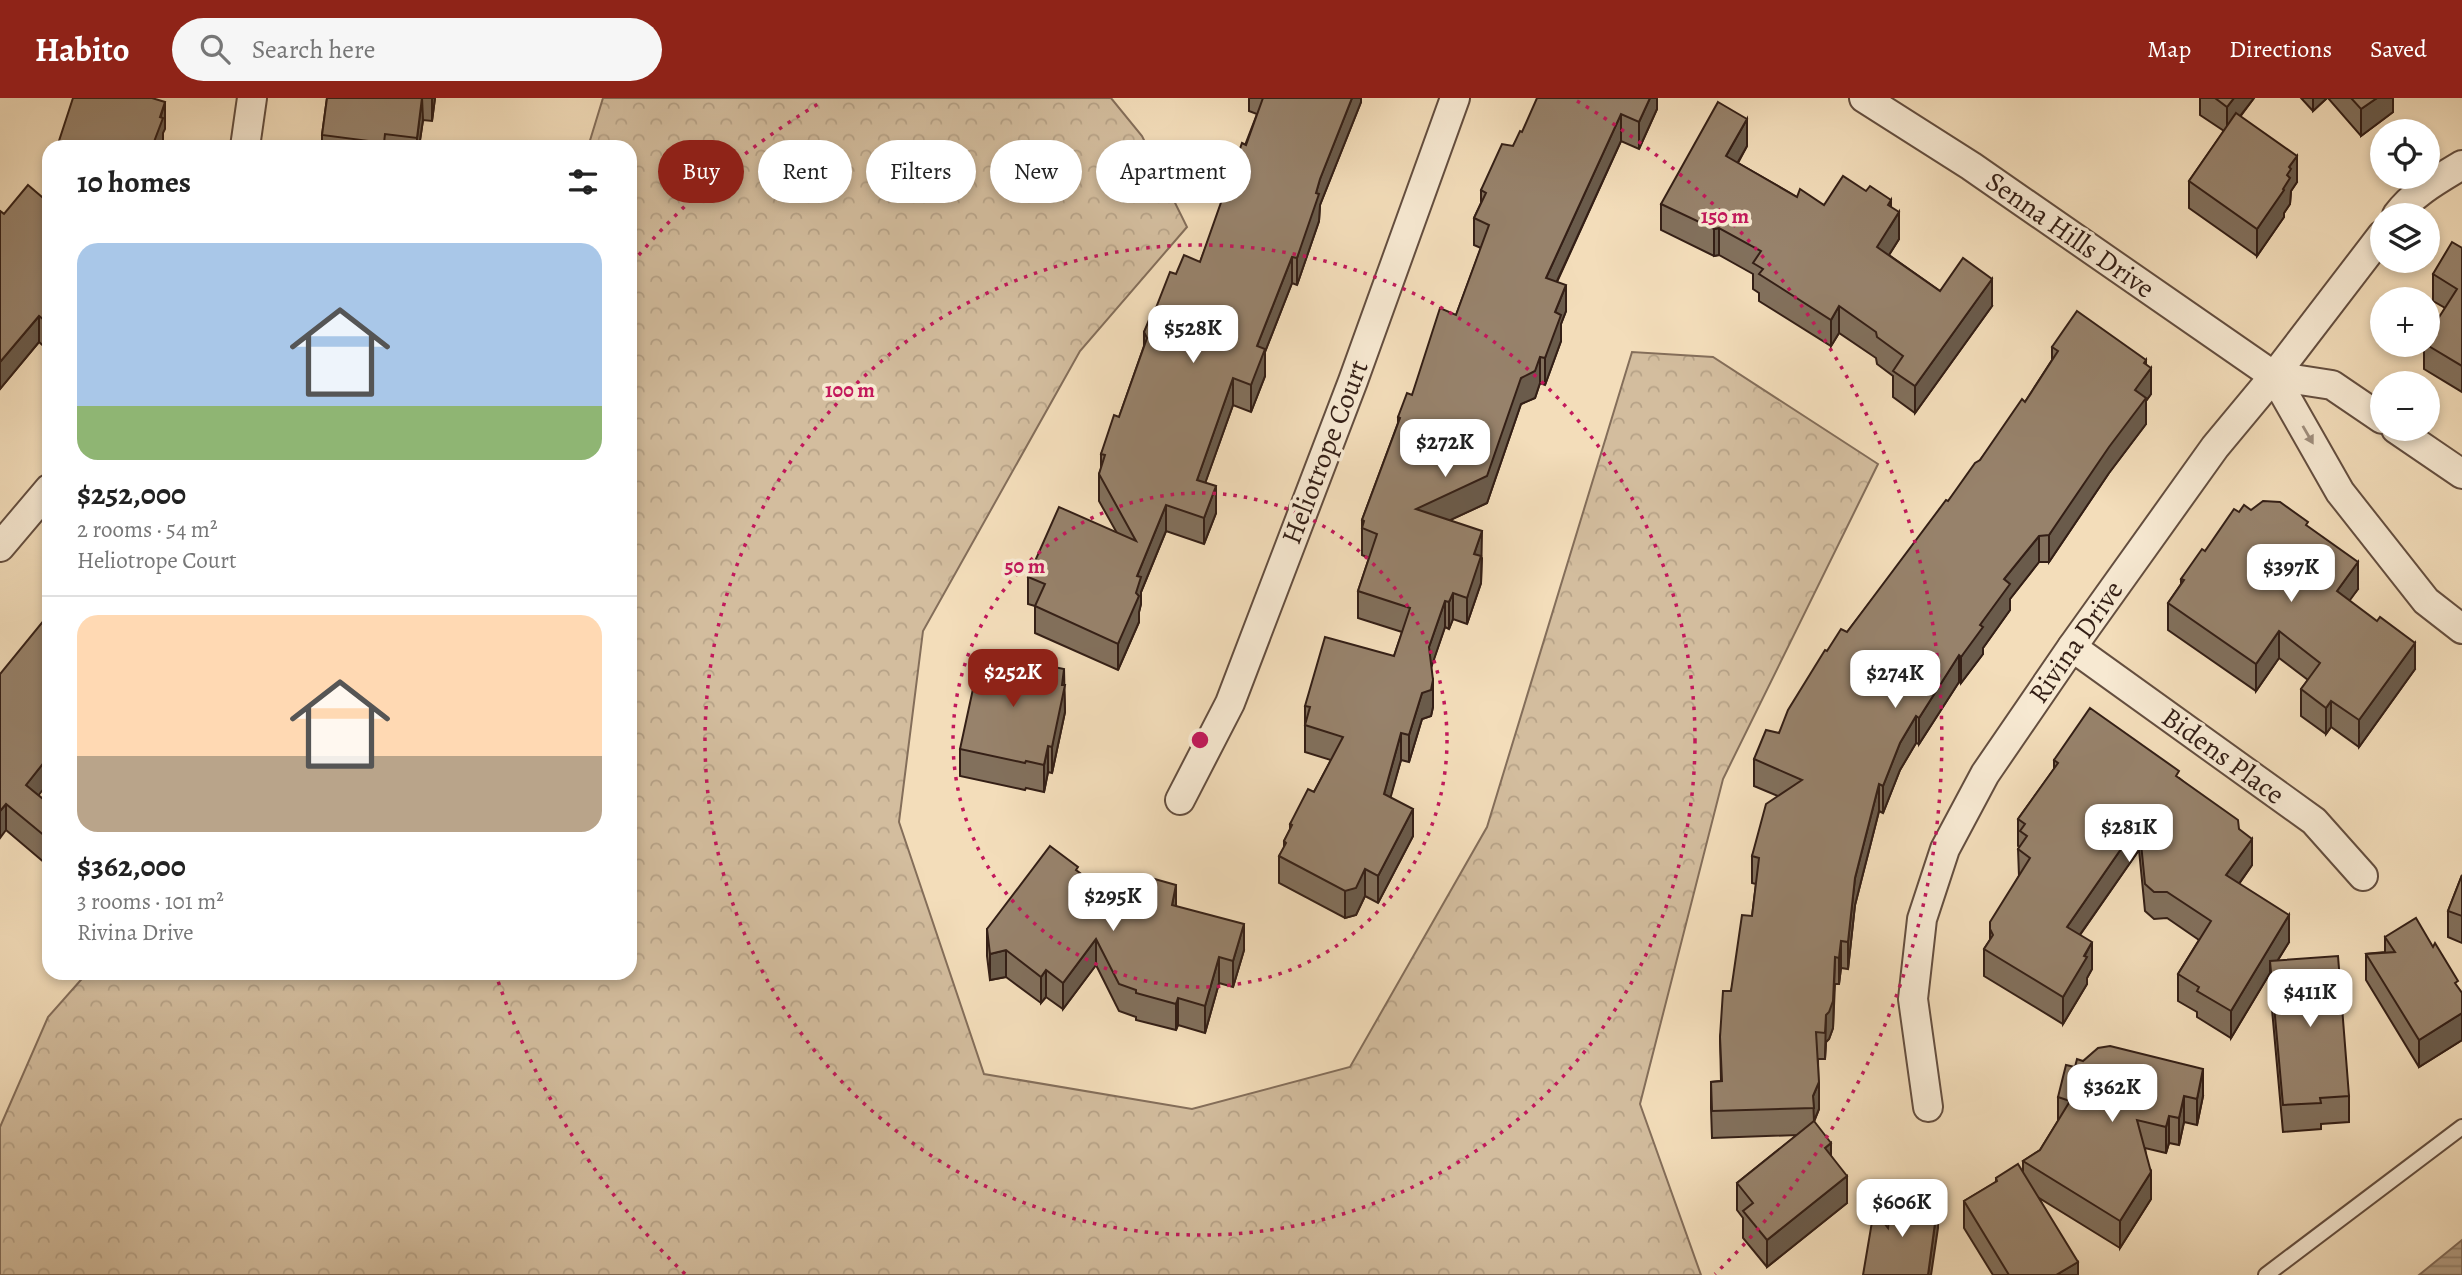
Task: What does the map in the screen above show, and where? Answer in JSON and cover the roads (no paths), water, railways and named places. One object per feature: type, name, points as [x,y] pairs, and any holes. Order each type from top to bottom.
[{"type":"street","points":[[246,140],[253,98]]},
{"type":"street","name":"Heliotrope Court","points":[[1180,800],[1230,704],[1353,381],[1455,98]]},
{"type":"street","name":"Senna Hills Drive","points":[[1864,98],[1971,166],[2274,376],[2340,492],[2426,601],[2462,629]]},
{"type":"street","points":[[2407,203],[2462,165]]},
{"type":"street","name":"Rivina Drive","points":[[1928,1108],[1913,999],[1922,919],[1945,849],[1985,774],[2072,647],[2215,447],[2274,376],[2370,251]]},
{"type":"street","name":"Senna Hills Drive","points":[[2274,376],[2332,385],[2370,411]]},
{"type":"street","points":[[2414,441],[2462,474]]},
{"type":"street","points":[[0,547],[42,497]]},
{"type":"street","name":"Bidens Place","points":[[2072,647],[2314,821],[2363,876]]},
{"type":"lane","points":[[2266,1275],[2462,1127]]}]
